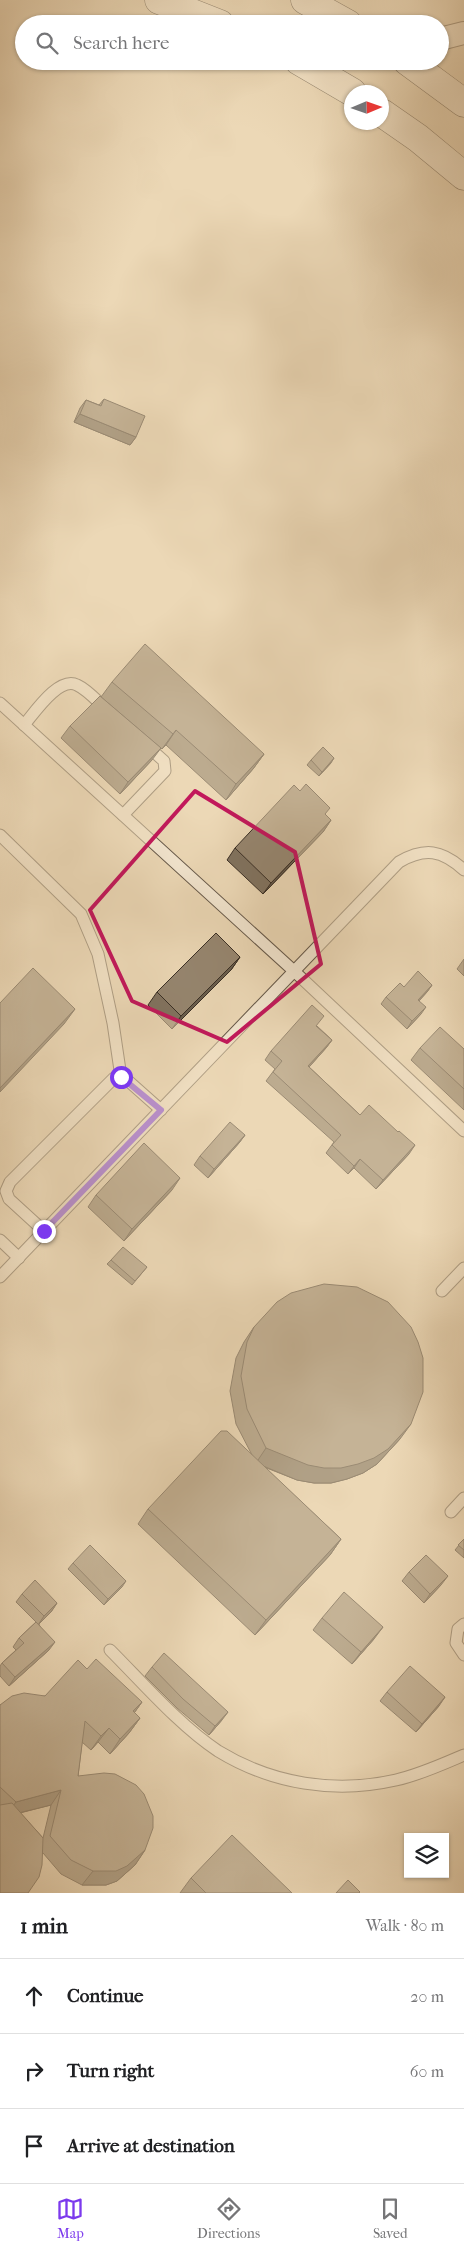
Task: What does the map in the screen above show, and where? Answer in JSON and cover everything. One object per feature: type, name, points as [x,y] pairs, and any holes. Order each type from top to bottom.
[{"type":"main road","points":[[159,0],[197,15]]},
{"type":"main road","points":[[305,0],[332,15]]},
{"type":"main road","points":[[314,70],[344,87]]},
{"type":"main road","points":[[419,70],[464,103]]},
{"type":"main road","points":[[389,117],[464,176]]},
{"type":"street","points":[[449,37],[464,32]]},
{"type":"lane","points":[[24,725],[58,687],[68,683],[79,686],[116,719]]},
{"type":"lane","points":[[0,703],[295,972],[464,1132]]},
{"type":"lane","points":[[124,815],[165,771],[164,762],[139,738]]},
{"type":"lane","points":[[0,835],[81,914],[98,954],[113,1023],[121,1077]]},
{"type":"lane","points":[[0,1277],[399,862],[413,854],[428,852],[444,855],[464,870]]},
{"type":"lane","points":[[44,1231],[10,1199],[6,1190],[7,1186],[110,1080],[117,1076],[121,1077],[161,1110]]},
{"type":"lane","points":[[0,1240],[19,1258]]},
{"type":"lane","points":[[442,1291],[464,1268]]},
{"type":"lane","points":[[451,1512],[464,1498]]},
{"type":"lane","points":[[464,1624],[458,1629],[456,1643],[464,1655]]},
{"type":"lane","points":[[110,1650],[188,1727],[217,1750],[250,1768],[286,1780],[323,1787],[361,1787],[398,1780],[464,1755]]},
{"type":"highlighted area","points":[[195,791],[295,852],[321,964],[227,1042],[132,1001],[90,910]]},
{"type":"building","points":[[104,399],[145,416],[136,437],[80,414],[86,400],[101,406]]},
{"type":"building","points":[[145,644],[264,754],[236,784],[176,730],[173,734],[112,682]]},
{"type":"building","points":[[100,696],[161,748],[128,782],[70,726]]},
{"type":"building","points":[[323,747],[334,758],[322,772],[311,760]]},
{"type":"building","points":[[306,784],[330,808],[325,814],[331,820],[271,883],[235,848],[294,785],[300,791]]},
{"type":"building","points":[[216,933],[240,957],[181,1016],[157,992]]},
{"type":"building","points":[[33,968],[75,1009],[0,1088],[0,1003]]},
{"type":"building","points":[[418,971],[432,985],[418,1000],[426,1007],[412,1021],[386,997],[400,983],[404,987]]},
{"type":"building","points":[[312,1005],[324,1016],[316,1026],[332,1040],[308,1066],[360,1115],[369,1105],[415,1145],[383,1180],[360,1159],[354,1166],[332,1145],[341,1135],[273,1072],[282,1061],[271,1051]]},
{"type":"building","points":[[440,1027],[464,1049],[464,1089],[420,1048]]},
{"type":"building","points":[[230,1122],[245,1135],[214,1169],[200,1156]]},
{"type":"building","points":[[144,1143],[180,1178],[132,1229],[96,1195]]},
{"type":"building","points":[[123,1247],[147,1267],[135,1281],[111,1260]]},
{"type":"building","points":[[324,1284],[357,1287],[388,1302],[411,1327],[423,1358],[423,1392],[411,1424],[388,1449],[374,1458],[341,1468],[324,1468],[308,1465],[266,1448],[247,1409],[241,1376],[247,1342],[254,1327],[277,1302],[291,1293]]},
{"type":"building","points":[[221,1431],[227,1431],[341,1539],[266,1620],[148,1509]]},
{"type":"building","points":[[464,1539],[464,1550],[458,1545]]},
{"type":"building","points":[[90,1545],[126,1581],[108,1599],[73,1563]]},
{"type":"building","points":[[426,1555],[448,1576],[430,1594],[409,1572]]},
{"type":"building","points":[[35,1580],[57,1603],[44,1616],[22,1594]]},
{"type":"building","points":[[344,1592],[383,1627],[361,1652],[322,1618]]},
{"type":"building","points":[[36,1622],[55,1642],[15,1677],[2,1663],[24,1643],[19,1638]]},
{"type":"building","points":[[164,1653],[228,1712],[215,1726],[183,1699],[152,1667]]},
{"type":"building","points":[[96,1659],[142,1702],[133,1711],[140,1718],[120,1739],[109,1728],[101,1736],[85,1721],[78,1776],[104,1773],[115,1774],[136,1785],[144,1794],[153,1816],[153,1828],[145,1850],[127,1866],[116,1871],[93,1871],[71,1860],[50,1836],[61,1790],[16,1802],[0,1787],[0,1705],[12,1696],[24,1693],[45,1696],[78,1660],[87,1669]]},
{"type":"building","points":[[410,1666],[445,1697],[422,1724],[387,1692]]},
{"type":"building","points":[[12,1803],[43,1838],[42,1865],[39,1877],[28,1893],[0,1893],[0,1805]]},
{"type":"building","points":[[232,1835],[292,1893],[206,1893],[191,1878]]},
{"type":"building","points":[[348,1880],[360,1892],[336,1893]]},
{"type":"route","points":[[44,1231],[161,1110],[125,1078],[121,1077]]}]
